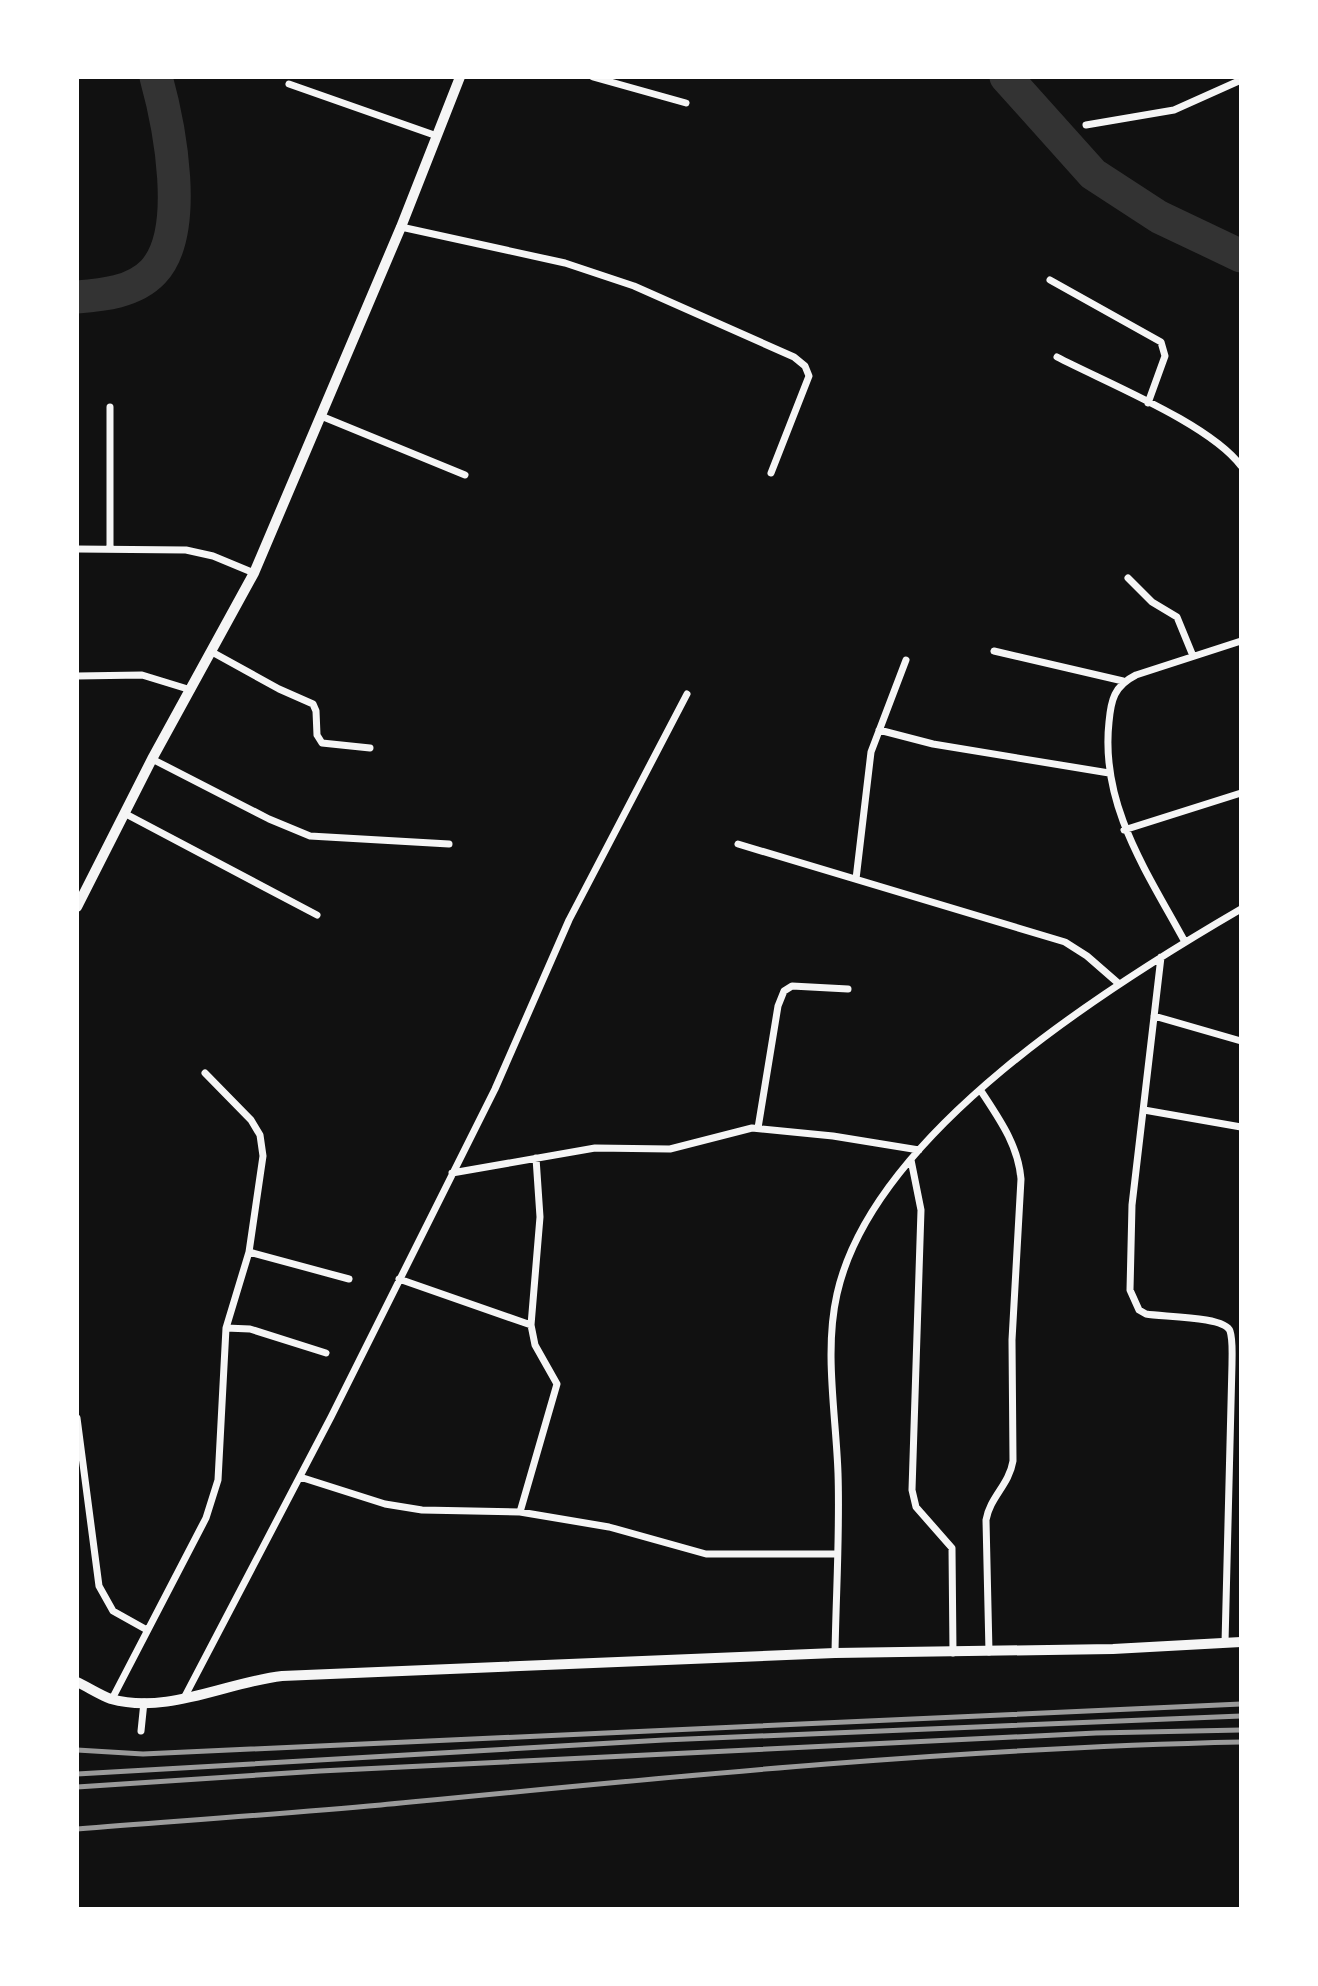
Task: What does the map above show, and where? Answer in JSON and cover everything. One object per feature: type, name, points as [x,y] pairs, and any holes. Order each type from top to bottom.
[{"type":"street","points":[[77,907],[152,759],[254,573],[401,226],[460,77]]},
{"type":"street","points":[[593,77],[686,103]]},
{"type":"street","points":[[1086,125],[1174,110],[1241,80]]},
{"type":"street","points":[[289,84],[437,136]]},
{"type":"street","points":[[401,226],[565,262],[634,286],[794,357],[805,366],[809,376],[771,473]]},
{"type":"street","points":[[1049,280],[1161,342],[1165,356],[1147,403]]},
{"type":"street","points":[[1057,357],[1206,433],[1230,451],[1241,466]]},
{"type":"street","points":[[110,407],[110,549]]},
{"type":"street","points":[[321,416],[465,475]]},
{"type":"street","points":[[77,550],[200,552],[254,573]]},
{"type":"street","points":[[1128,578],[1152,602],[1177,617],[1193,656]]},
{"type":"street","points":[[1185,942],[1124,830],[1107,757],[1111,704],[1115,691],[1123,681],[1241,641]]},
{"type":"street","points":[[994,651],[1123,681]]},
{"type":"street","points":[[212,652],[279,690],[313,704],[317,735],[322,743],[370,748]]},
{"type":"street","points":[[856,879],[871,752],[906,660]]},
{"type":"street","points":[[77,676],[142,675],[192,690]]},
{"type":"street","points":[[184,1699],[300,1477],[495,1090],[569,920],[687,694]]},
{"type":"street","points":[[879,730],[933,744],[1109,773]]},
{"type":"street","points":[[152,759],[269,819],[310,836],[449,844]]},
{"type":"street","points":[[1124,830],[1241,793]]},
{"type":"street","points":[[124,813],[317,915]]},
{"type":"street","points":[[738,844],[1065,943],[1087,956],[1118,984]]},
{"type":"street","points":[[835,1653],[838,1475],[833,1359],[837,1295],[846,1262],[860,1231],[919,1150],[1058,1024],[1241,909]]},
{"type":"street","points":[[1161,957],[1132,1205],[1130,1290],[1133,1300],[1146,1314],[1213,1320],[1225,1324],[1230,1330],[1232,1364],[1225,1643]]},
{"type":"street","points":[[758,1128],[778,1006],[784,991],[792,986],[848,989]]},
{"type":"street","points":[[1154,1016],[1241,1041]]},
{"type":"street","points":[[111,1699],[214,1498],[226,1328],[249,1252],[263,1156],[260,1135],[251,1120],[205,1073]]},
{"type":"street","points":[[981,1091],[1011,1139],[1019,1161],[1021,1180],[1013,1340],[1013,1461],[1010,1476],[988,1510],[986,1520],[989,1652]]},
{"type":"street","points":[[1144,1110],[1241,1127]]},
{"type":"street","points":[[452,1173],[595,1148],[670,1149],[737,1129],[758,1128],[919,1150]]},
{"type":"street","points":[[520,1512],[557,1384],[535,1345],[531,1325],[540,1217],[536,1158]]},
{"type":"street","points":[[911,1160],[921,1210],[912,1490],[916,1507],[952,1548],[953,1653]]},
{"type":"street","points":[[249,1252],[349,1279]]},
{"type":"street","points":[[399,1279],[531,1325]]},
{"type":"street","points":[[226,1328],[250,1329],[326,1353]]},
{"type":"street","points":[[77,1418],[99,1586],[113,1611],[147,1630]]},
{"type":"street","points":[[300,1477],[385,1504],[422,1510],[520,1512],[609,1527],[706,1554],[837,1554]]},
{"type":"street","points":[[77,1682],[111,1699],[144,1702],[184,1699],[250,1679],[282,1676],[835,1653],[953,1653],[1241,1642]]},
{"type":"street","points":[[141,1731],[144,1702]]},
{"type":"waterway","points":[[77,297],[107,293],[137,284],[153,272],[165,254],[171,231],[174,177],[156,77]]},
{"type":"waterway","points":[[1006,77],[1093,174],[1159,217],[1241,256]]},
{"type":"railway","points":[[77,1750],[143,1754],[1241,1704]]},
{"type":"railway","points":[[77,1774],[664,1740],[1241,1716]]},
{"type":"railway","points":[[77,1787],[320,1771],[1096,1733],[1241,1730]]},
{"type":"railway","points":[[77,1829],[918,1757],[1241,1742]]}]
